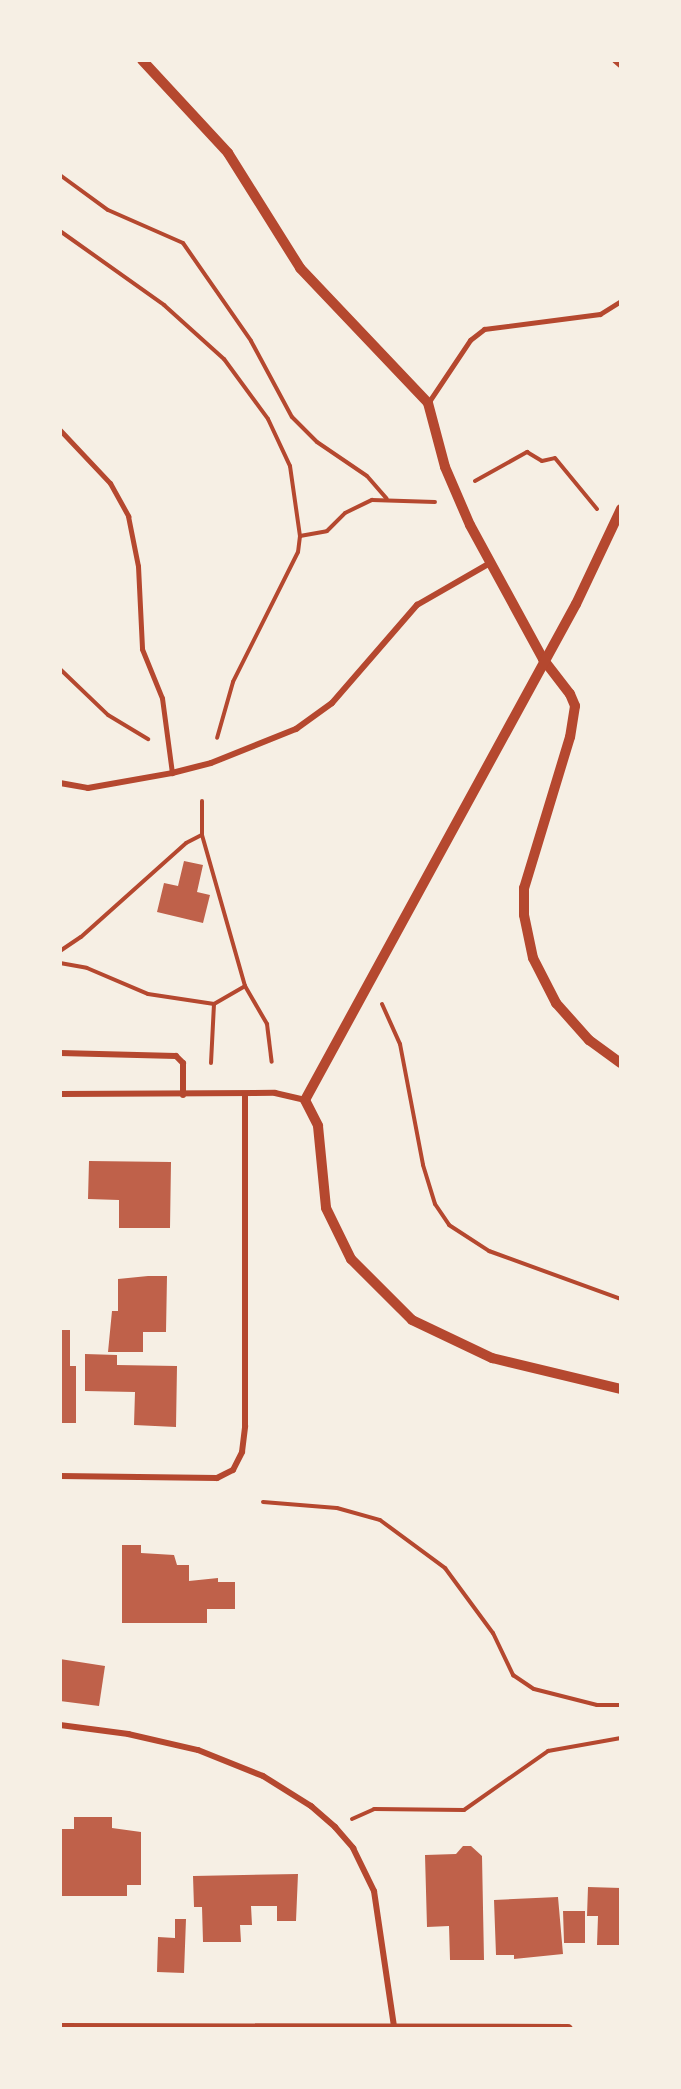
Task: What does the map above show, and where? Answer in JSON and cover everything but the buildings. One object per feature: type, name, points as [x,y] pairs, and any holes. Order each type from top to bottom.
[{"type":"street","points":[[142,60],[228,153],[300,268],[428,403],[454,492],[489,564],[526,623],[543,659],[562,682],[575,706],[570,737],[524,888],[528,939],[543,980],[570,1023],[621,1063]]},
{"type":"street","points":[[614,60],[621,66]]},
{"type":"street","points":[[428,403],[470,340],[484,329],[600,314],[621,301]]},
{"type":"street","points":[[60,430],[110,483],[128,516],[138,566],[142,649],[162,698],[172,773]]},
{"type":"street","points":[[305,1100],[543,659],[576,604],[621,509]]},
{"type":"street","points":[[60,783],[88,788],[172,773],[211,763],[296,729],[332,703],[417,605],[489,564]]},
{"type":"street","points":[[60,1053],[177,1056],[183,1063],[183,1095]]},
{"type":"street","points":[[60,1094],[293,1095],[305,1100],[318,1126],[326,1208],[351,1259],[412,1320],[492,1358],[621,1389]]},
{"type":"street","points":[[60,1476],[217,1478],[233,1470],[242,1452],[245,1426],[245,1095]]},
{"type":"street","points":[[60,1725],[128,1734],[198,1750],[263,1776],[311,1806],[335,1827],[353,1848],[374,1891],[395,2028]]},
{"type":"street","points":[[60,2028],[568,2029]]},
{"type":"path","points":[[60,175],[108,210],[183,243],[251,341],[291,417],[317,442],[367,476],[387,499]]},
{"type":"path","points":[[60,231],[164,304],[224,359],[268,419],[290,466],[300,536],[289,574],[233,682],[217,738]]},
{"type":"path","points":[[472,483],[527,452],[542,461],[555,458],[597,509]]},
{"type":"path","points":[[300,536],[327,531],[358,504],[387,499],[435,502]]},
{"type":"path","points":[[60,669],[108,715],[137,735],[168,748]]},
{"type":"path","points":[[202,801],[202,835],[245,986],[267,1024],[272,1062]]},
{"type":"path","points":[[60,951],[81,937],[186,843],[202,835]]},
{"type":"path","points":[[60,963],[87,968],[148,994],[214,1004],[245,986]]},
{"type":"path","points":[[362,992],[382,1004],[393,1024],[423,1164],[435,1204],[449,1225],[489,1251],[621,1299]]},
{"type":"path","points":[[211,1063],[214,1004]]},
{"type":"path","points":[[263,1502],[337,1508],[380,1520],[445,1568],[493,1633],[513,1675],[534,1689],[597,1704],[621,1705]]},
{"type":"path","points":[[374,1809],[464,1810],[548,1751],[621,1738]]}]
